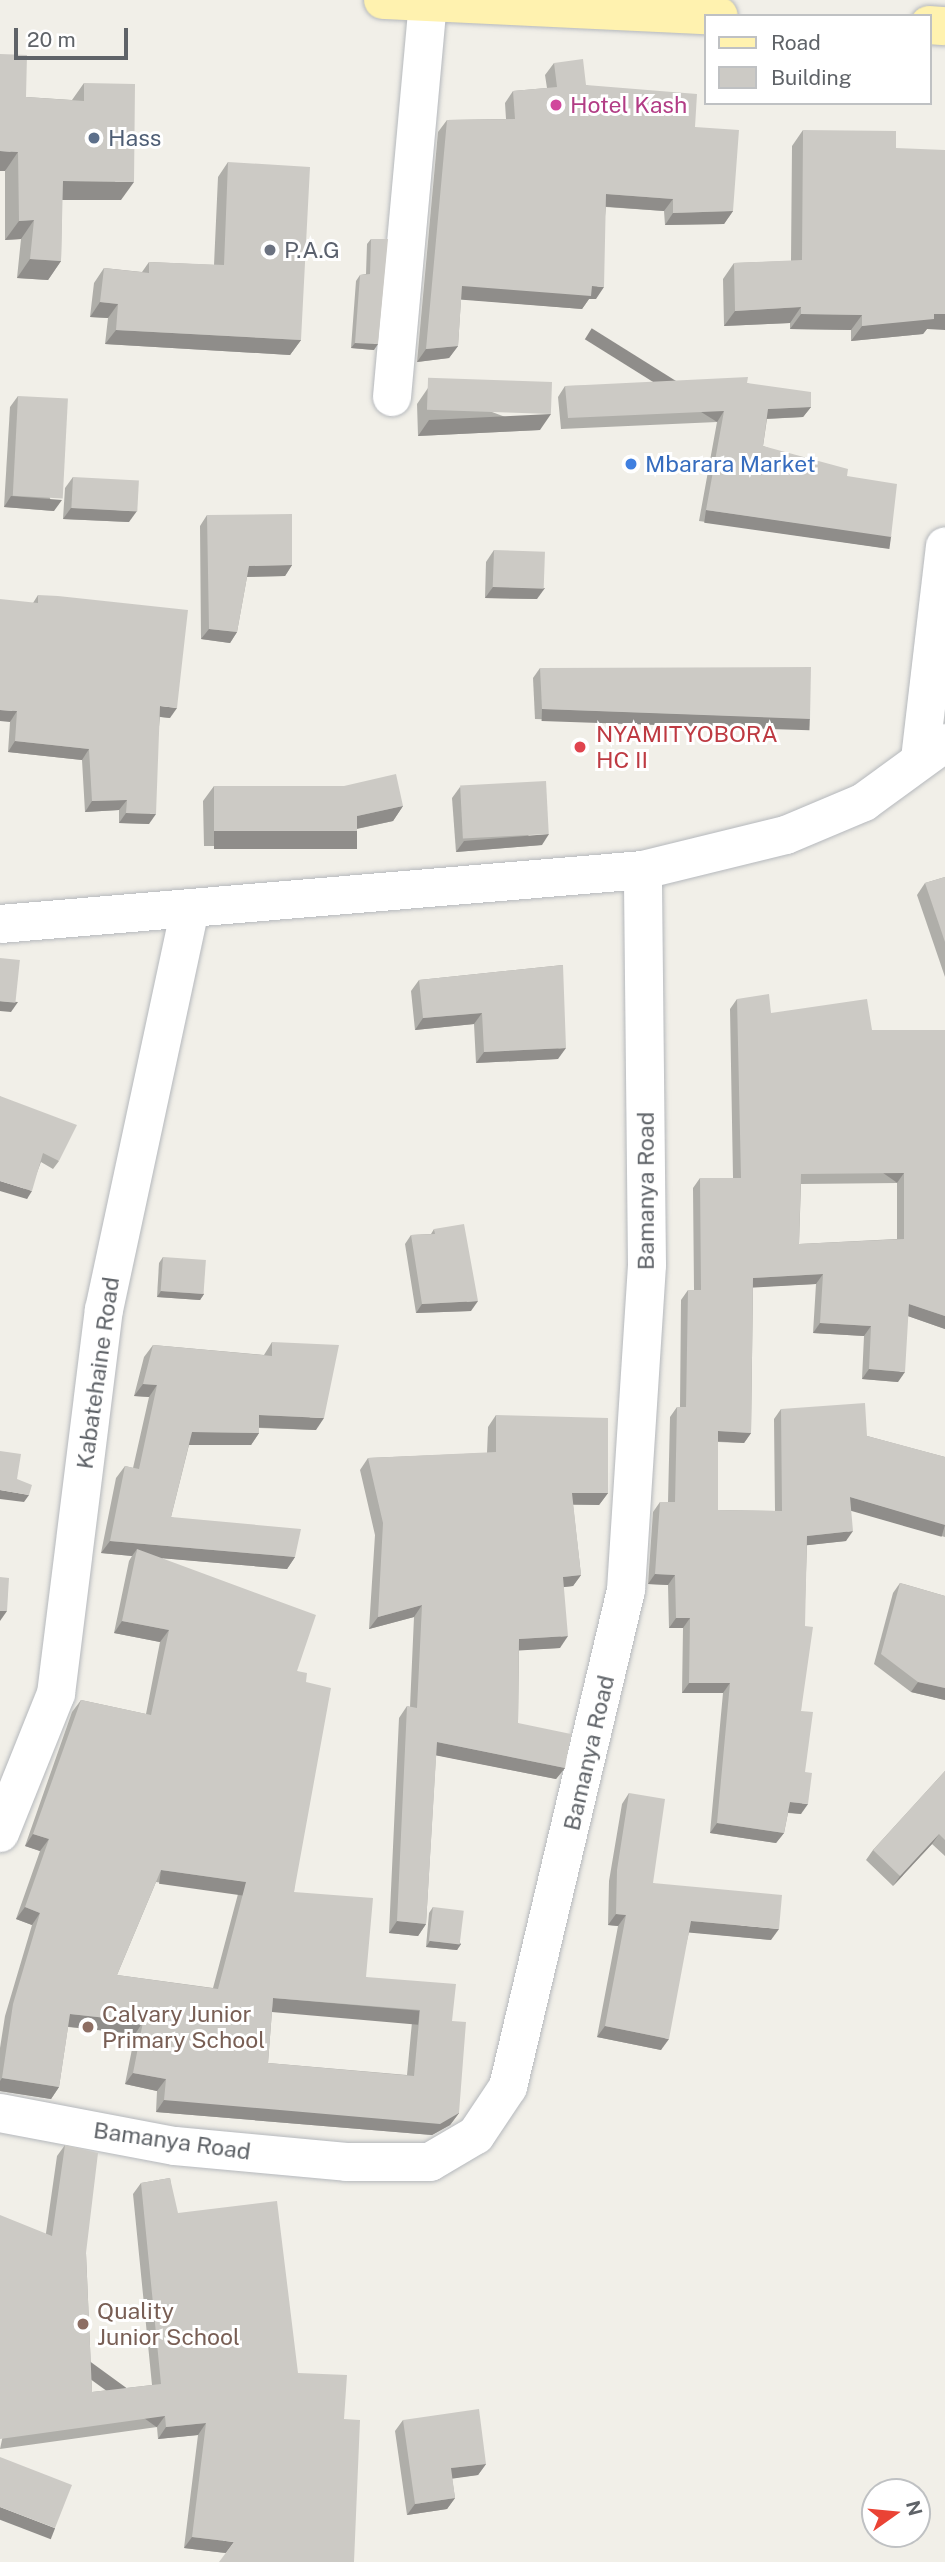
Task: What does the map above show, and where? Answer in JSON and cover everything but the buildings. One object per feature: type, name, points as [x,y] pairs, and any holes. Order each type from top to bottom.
[{"type":"main road","points":[[383,0],[704,15]]},
{"type":"street","points":[[392,397],[428,2]]},
{"type":"street","points":[[0,924],[643,870],[786,835],[864,802],[932,751],[945,547]]},
{"type":"street","name":"Bamanya Road","points":[[0,2113],[175,2146],[345,2162],[429,2162],[475,2135],[508,2087],[626,1590],[647,1265],[643,870]]},
{"type":"street","name":"Kabatehaine Road","points":[[0,1833],[56,1693],[104,1310],[190,909]]},
{"type":"place","name":"Hotel Kash","points":[[556,105]]},
{"type":"place","name":"Hass","points":[[94,138]]},
{"type":"place","name":"P.A.G","points":[[270,250]]},
{"type":"place","name":"Mbarara Market","points":[[631,464]]},
{"type":"place","name":"NYAMITYOBORA HC II","points":[[580,747]]},
{"type":"place","name":"Calvary Junior Primary School","points":[[88,2027]]},
{"type":"place","name":"Quality Junior School","points":[[83,2324]]}]
